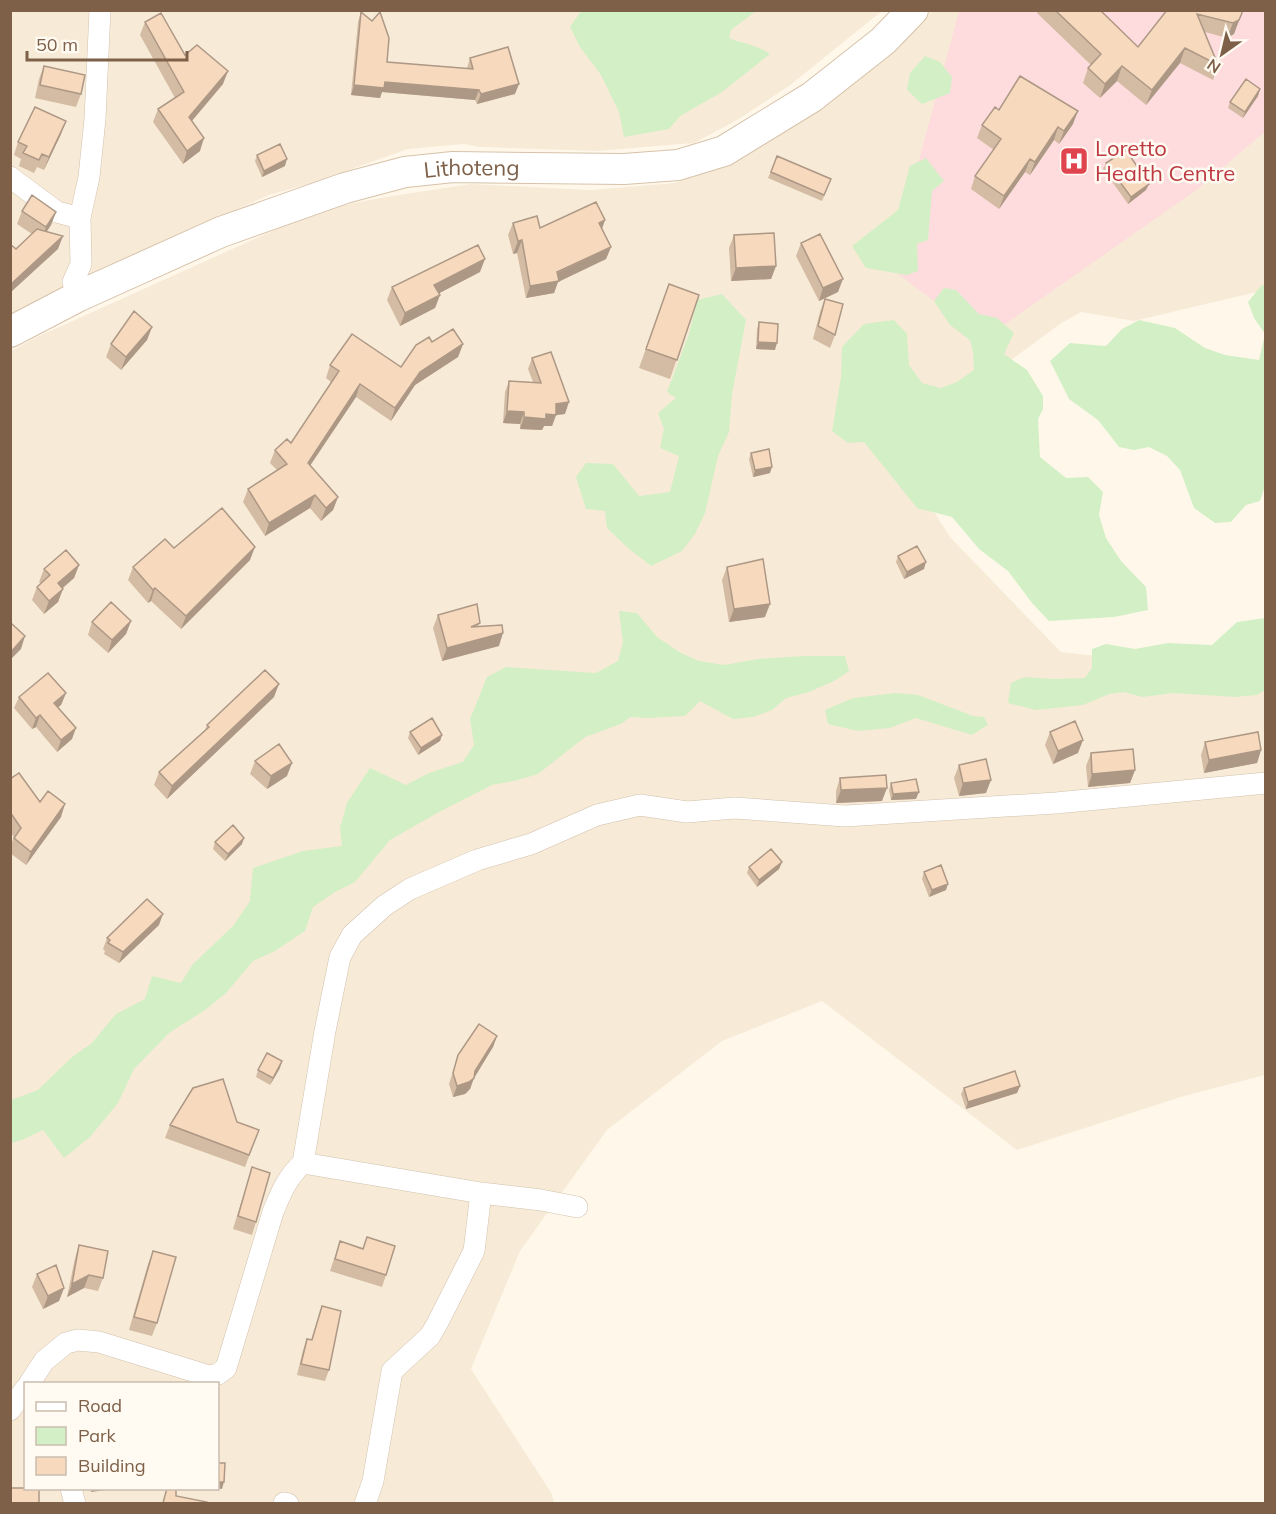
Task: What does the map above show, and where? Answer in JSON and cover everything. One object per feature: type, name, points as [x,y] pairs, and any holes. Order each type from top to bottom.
[{"type":"main road","name":"Lithoteng","points":[[10,332],[79,296],[221,232],[345,188],[405,172],[453,167],[624,169],[678,165],[724,151],[812,97],[883,41],[913,10]]},
{"type":"street","points":[[79,296],[73,282],[81,264],[80,218],[89,177],[95,119],[100,10]]},
{"type":"street","points":[[10,177],[57,212],[80,218]]},
{"type":"street","points":[[30,1382],[44,1361],[66,1343],[78,1340],[99,1342],[209,1376],[218,1374],[226,1368],[273,1212],[282,1188],[293,1171],[303,1162],[340,957],[352,935],[384,906],[410,889],[477,860],[531,844],[597,814],[640,805],[687,812],[735,808],[845,816],[1056,803],[1266,783]]},
{"type":"street","points":[[303,1162],[482,1194],[541,1200],[577,1207]]},
{"type":"street","points":[[365,1503],[373,1481],[392,1371],[430,1336],[474,1251],[482,1194]]},
{"type":"street","points":[[16,1411],[24,1393]]},
{"type":"shaded area","points":[[11,11],[882,11],[789,86],[739,119],[694,143],[597,151],[479,147],[464,144],[408,149],[312,183],[269,195],[110,265],[11,314]]},
{"type":"shaded area","points":[[932,11],[1265,11],[1265,290],[1134,321],[1081,312],[1060,324],[893,447],[950,537],[1061,652],[1231,671],[1265,659],[1265,1075],[1184,1096],[1017,1150],[822,1001],[722,1041],[607,1130],[520,1251],[471,1369],[552,1494],[554,1503],[11,1504],[11,351],[37,337],[321,209],[471,184],[590,190],[675,183],[743,157],[805,114],[905,38]]},
{"type":"shaded area","name":"Loretto Health Centre","points":[[959,11],[1265,11],[1265,132],[1195,191],[984,339],[890,268]]},
{"type":"green space","points":[[581,11],[756,11],[731,30],[729,38],[770,54],[722,92],[680,116],[669,129],[624,137],[619,112],[601,75],[580,47],[570,27]]},
{"type":"green space","points":[[925,56],[940,62],[952,77],[950,93],[922,104],[907,90],[910,73]]},
{"type":"green space","points":[[926,158],[944,181],[932,191],[928,240],[917,244],[918,271],[907,275],[866,268],[852,246],[898,210],[910,166]]},
{"type":"green space","points":[[1265,284],[1265,334],[1254,318],[1248,302]]},
{"type":"green space","points":[[944,288],[956,290],[979,314],[997,318],[1014,333],[1004,354],[1027,370],[1043,396],[1043,409],[1038,419],[1040,457],[1066,478],[1088,477],[1103,492],[1099,515],[1106,538],[1121,561],[1146,587],[1148,610],[1114,617],[1049,621],[1008,571],[979,549],[952,517],[917,508],[864,442],[848,443],[832,431],[841,377],[842,347],[864,324],[894,320],[907,334],[909,365],[922,383],[941,388],[957,382],[974,370],[970,340],[950,325],[934,301]]},
{"type":"green space","points":[[722,294],[746,320],[732,394],[729,432],[718,456],[705,513],[695,534],[682,551],[651,566],[607,528],[605,511],[586,509],[576,477],[586,463],[613,464],[639,496],[670,492],[679,456],[660,448],[664,429],[658,413],[676,398],[667,392],[689,334],[697,300]]},
{"type":"green space","points":[[1139,320],[1175,328],[1205,348],[1225,355],[1259,360],[1265,334],[1265,486],[1260,501],[1246,505],[1231,522],[1215,523],[1194,508],[1180,470],[1167,456],[1149,447],[1134,450],[1119,447],[1098,420],[1069,399],[1050,361],[1070,343],[1106,346],[1122,329]]},
{"type":"green space","points":[[619,611],[637,613],[657,637],[681,653],[699,661],[724,665],[758,659],[845,656],[849,671],[834,681],[809,692],[786,698],[772,710],[753,717],[733,719],[700,701],[685,716],[630,717],[621,724],[585,737],[538,774],[492,785],[439,812],[390,840],[355,882],[313,907],[305,931],[275,951],[253,961],[226,993],[205,1010],[169,1033],[134,1069],[118,1103],[90,1137],[64,1158],[43,1130],[11,1143],[11,1100],[38,1090],[72,1057],[92,1043],[116,1014],[145,999],[152,976],[181,983],[192,965],[233,926],[250,901],[253,868],[303,851],[342,846],[340,828],[347,803],[370,768],[406,785],[429,773],[463,762],[474,745],[470,719],[487,677],[506,667],[596,673],[618,661],[623,643]]},
{"type":"green space","points":[[1265,618],[1265,690],[1257,695],[1234,697],[1174,693],[1142,697],[1124,692],[1109,694],[1083,705],[1036,710],[1008,703],[1011,683],[1025,677],[1085,678],[1092,668],[1092,649],[1106,644],[1135,649],[1168,643],[1212,645],[1237,622]]},
{"type":"green space","points":[[896,693],[918,695],[973,716],[984,717],[988,725],[972,735],[916,718],[890,728],[858,731],[828,724],[825,710],[853,698]]},
{"type":"building","points":[[1055,10],[1100,10],[1138,47],[1167,10],[1241,10],[1242,13],[1239,20],[1233,23],[1197,14],[1218,65],[1185,48],[1152,90],[1122,66],[1105,84],[1088,68],[1101,54]]},
{"type":"building","points":[[361,12],[372,21],[380,12],[389,38],[387,62],[473,69],[470,58],[508,47],[519,84],[481,94],[479,90],[385,82],[384,88],[354,85]]},
{"type":"building","points":[[161,13],[185,55],[197,45],[228,71],[189,117],[204,138],[187,151],[158,109],[184,92],[145,22]]},
{"type":"building","points":[[44,66],[85,75],[81,94],[40,85]]},
{"type":"building","points":[[1020,76],[1078,111],[1064,131],[1058,127],[1035,162],[1030,159],[1004,196],[975,176],[1001,139],[982,125],[995,107],[999,110]]},
{"type":"building","points":[[1246,79],[1260,89],[1245,112],[1230,102]]},
{"type":"building","points":[[35,107],[66,121],[49,157],[42,154],[39,160],[23,153],[27,146],[18,142]]},
{"type":"building","points":[[280,144],[287,159],[264,171],[257,155]]},
{"type":"building","points":[[1126,150],[1149,184],[1131,197],[1106,163]]},
{"type":"building","points":[[777,156],[831,179],[824,195],[771,172]]},
{"type":"building","points":[[32,195],[56,212],[46,227],[22,211]]},
{"type":"building","points":[[596,202],[605,220],[599,223],[611,247],[557,272],[559,281],[530,286],[522,240],[518,241],[513,223],[537,216],[540,228]]},
{"type":"building","points":[[37,229],[63,236],[10,285],[10,244],[16,249]]},
{"type":"building","points":[[774,233],[776,266],[736,268],[734,235]]},
{"type":"building","points":[[820,234],[843,279],[823,288],[801,243]]},
{"type":"building","points":[[478,245],[485,259],[434,285],[440,295],[405,313],[392,287]]},
{"type":"building","points":[[669,284],[699,295],[677,360],[646,349]]},
{"type":"building","points":[[825,299],[843,304],[835,335],[818,326]]},
{"type":"building","points":[[134,311],[152,327],[126,357],[111,344]]},
{"type":"building","points":[[759,322],[778,324],[777,343],[758,342]]},
{"type":"building","points":[[453,329],[463,344],[420,372],[395,408],[360,384],[308,463],[338,497],[326,508],[315,495],[269,523],[248,489],[287,464],[275,450],[287,439],[291,443],[339,371],[330,365],[352,334],[401,367],[416,345],[429,337],[432,342]]},
{"type":"building","points":[[551,352],[569,402],[556,404],[556,415],[546,414],[546,419],[524,417],[524,412],[507,411],[509,381],[541,383],[532,358]]},
{"type":"building","points":[[769,449],[772,467],[755,470],[751,453]]},
{"type":"building","points":[[222,508],[255,547],[186,616],[155,588],[153,590],[133,567],[165,539],[174,548]]},
{"type":"building","points":[[917,546],[926,562],[907,572],[898,556]]},
{"type":"building","points":[[66,550],[79,565],[58,583],[63,589],[49,601],[37,587],[50,575],[44,569]]},
{"type":"building","points":[[763,559],[770,604],[734,609],[727,567]]},
{"type":"building","points":[[111,602],[131,621],[112,640],[92,622]]},
{"type":"building","points":[[477,604],[480,623],[471,627],[502,625],[503,633],[447,648],[438,615]]},
{"type":"building","points":[[12,624],[25,636],[10,653],[10,626]]},
{"type":"building","points":[[265,670],[279,684],[172,786],[159,772],[209,727],[207,725]]},
{"type":"building","points":[[48,673],[66,693],[54,703],[76,728],[61,740],[40,715],[36,718],[19,697]]},
{"type":"building","points":[[432,718],[442,735],[421,748],[410,732]]},
{"type":"building","points":[[1075,721],[1083,740],[1058,751],[1050,732]]},
{"type":"building","points":[[1258,732],[1261,750],[1209,760],[1205,742]]},
{"type":"building","points":[[279,744],[292,763],[271,776],[255,761]]},
{"type":"building","points":[[1133,749],[1135,770],[1092,774],[1091,753]]},
{"type":"building","points":[[986,759],[991,780],[963,783],[959,765]]},
{"type":"building","points":[[19,773],[40,802],[48,791],[65,804],[31,852],[14,838],[21,828],[10,812],[10,779]]},
{"type":"building","points":[[886,775],[887,788],[841,790],[840,778]]},
{"type":"building","points":[[916,779],[919,792],[893,794],[891,783]]},
{"type":"building","points":[[233,825],[244,838],[228,854],[215,842]]},
{"type":"building","points":[[771,849],[782,862],[759,880],[749,867]]},
{"type":"building","points":[[941,865],[948,884],[932,890],[924,872]]},
{"type":"building","points":[[147,899],[163,914],[123,952],[108,943],[110,940],[107,938]]},
{"type":"building","points":[[479,1024],[497,1036],[475,1071],[474,1078],[457,1086],[453,1073],[458,1055]]},
{"type":"building","points":[[267,1053],[282,1061],[273,1078],[258,1070]]},
{"type":"building","points":[[1015,1071],[1020,1086],[968,1102],[964,1088]]},
{"type":"building","points":[[223,1079],[237,1122],[259,1130],[249,1155],[170,1125],[193,1088]]},
{"type":"building","points":[[252,1167],[270,1173],[256,1222],[238,1216]]},
{"type":"building","points":[[367,1237],[395,1246],[386,1275],[335,1259],[340,1241],[363,1249]]},
{"type":"building","points":[[79,1245],[108,1251],[103,1278],[89,1275],[72,1284]]},
{"type":"building","points":[[153,1251],[176,1257],[157,1323],[134,1317]]},
{"type":"building","points":[[56,1265],[64,1288],[48,1296],[37,1274]]},
{"type":"building","points":[[322,1306],[341,1311],[329,1370],[301,1364],[307,1339],[312,1340]]},
{"type":"building","points":[[219,1463],[225,1463],[224,1482],[219,1482]]},
{"type":"building","points":[[10,1488],[39,1490],[39,1503],[10,1503]]},
{"type":"building","points":[[166,1490],[176,1490],[176,1496],[207,1502],[207,1503],[163,1503]]},
{"type":"place","name":"Loretto Health Centre","points":[[1074,161]]}]
